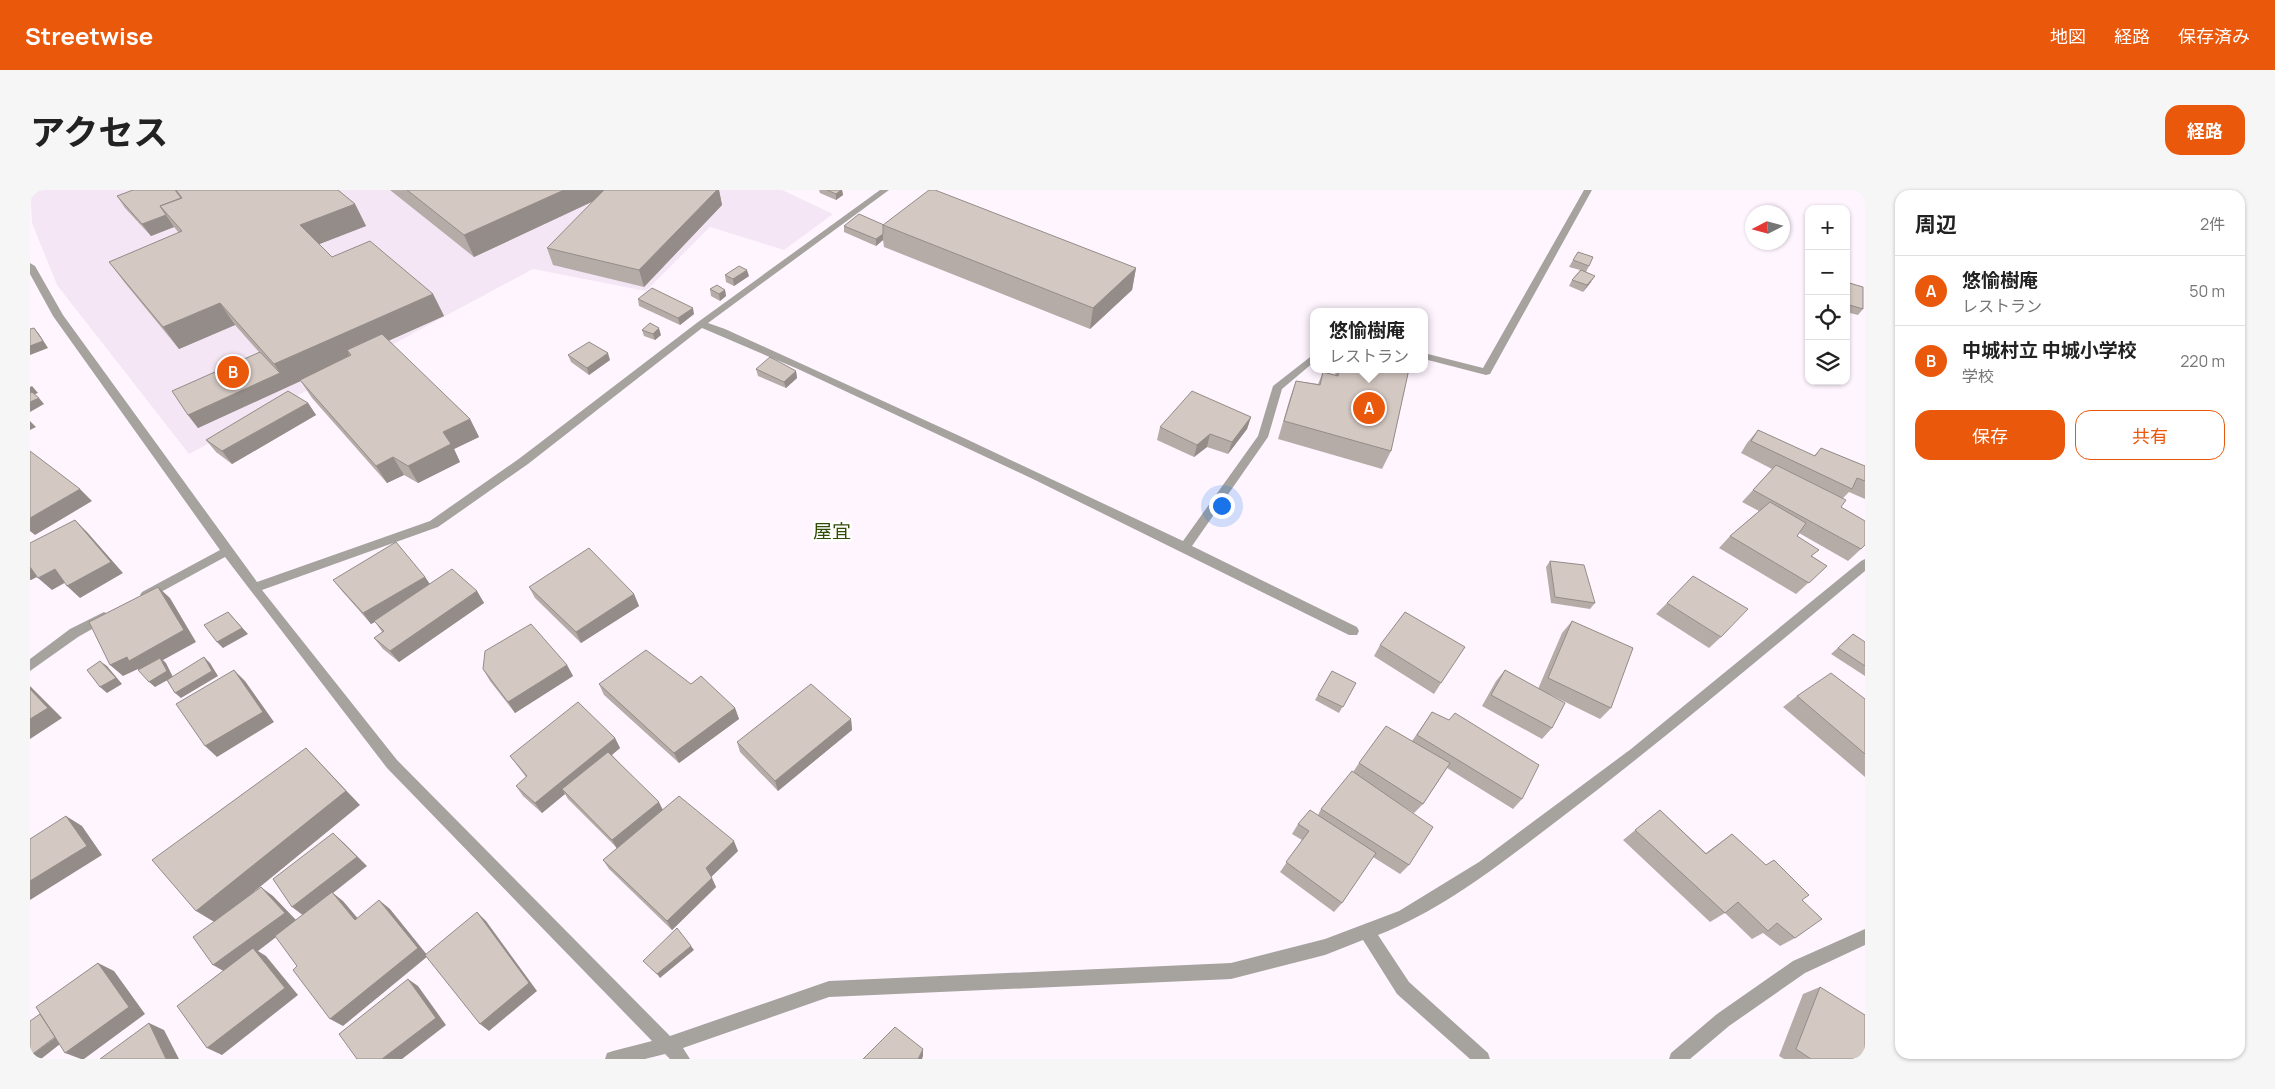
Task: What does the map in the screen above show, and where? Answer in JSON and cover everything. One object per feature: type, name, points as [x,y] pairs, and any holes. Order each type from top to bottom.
[{"type":"street","points":[[254,588],[434,524],[524,461],[701,324],[886,190]]},
{"type":"street","points":[[1428,357],[1486,372],[1588,190]]},
{"type":"street","points":[[30,266],[58,316],[227,551],[392,764],[666,1045],[682,1059]]},
{"type":"street","points":[[701,324],[731,335],[921,421],[1185,546],[1353,631]]},
{"type":"street","points":[[1185,546],[1263,436],[1278,388],[1310,360]]},
{"type":"street","points":[[134,601],[227,551]]},
{"type":"street","points":[[613,1059],[666,1045],[829,989],[1231,971],[1325,947],[1367,932],[1404,917],[1484,867],[1636,754],[1865,564]]},
{"type":"street","points":[[30,666],[74,634],[117,610]]},
{"type":"street","points":[[1367,932],[1403,988],[1482,1059]]},
{"type":"street","points":[[1677,1059],[1723,1020],[1799,967],[1865,937]]},
{"type":"shaded area","points":[[30,190],[782,190],[833,214],[784,250],[710,227],[646,291],[533,269],[189,454],[57,285],[32,223]]},
{"type":"building","points":[[133,190],[175,190],[181,198],[160,206],[166,215],[142,224],[117,196]]},
{"type":"building","points":[[176,190],[338,190],[355,204],[300,225],[332,257],[370,241],[433,294],[274,364],[220,303],[163,327],[109,262],[182,231],[160,206],[182,198]]},
{"type":"building","points":[[407,190],[564,190],[464,235]]},
{"type":"building","points":[[604,190],[717,190],[639,270],[547,248]]},
{"type":"building","points":[[827,190],[841,190],[836,194]]},
{"type":"building","points":[[929,190],[935,190],[1136,268],[1093,308],[883,225]]},
{"type":"building","points":[[859,214],[884,225],[883,234],[876,239],[844,226]]},
{"type":"building","points":[[1578,252],[1593,257],[1589,266],[1573,260]]},
{"type":"building","points":[[739,266],[747,270],[733,279],[725,275]]},
{"type":"building","points":[[1581,270],[1595,276],[1587,285],[1572,280]]},
{"type":"building","points":[[1850,283],[1863,287],[1863,309],[1850,305]]},
{"type":"building","points":[[717,285],[725,290],[719,294],[710,289]]},
{"type":"building","points":[[652,288],[693,308],[678,318],[638,299]]},
{"type":"building","points":[[650,323],[659,328],[653,334],[642,330]]},
{"type":"building","points":[[34,328],[43,341],[30,346],[30,329]]},
{"type":"building","points":[[382,334],[470,419],[443,432],[451,444],[408,466],[393,457],[376,466],[300,380],[351,355],[347,350]]},
{"type":"building","points":[[589,342],[608,353],[587,368],[568,355]]},
{"type":"building","points":[[260,352],[280,373],[188,415],[172,391]]},
{"type":"building","points":[[770,357],[796,371],[784,382],[756,369]]},
{"type":"building","points":[[1323,373],[1338,376],[1338,373],[1408,373],[1391,451],[1284,421],[1296,381],[1320,385]]},
{"type":"building","points":[[288,391],[308,403],[222,451],[206,440]]},
{"type":"building","points":[[1192,391],[1251,417],[1232,442],[1210,434],[1197,445],[1160,427]]},
{"type":"building","points":[[32,392],[39,398],[30,402],[30,393]]},
{"type":"building","points":[[1758,430],[1815,456],[1821,448],[1865,466],[1865,481],[1857,478],[1852,489],[1751,441]]},
{"type":"building","points":[[30,451],[80,489],[30,518]]},
{"type":"building","points":[[1776,465],[1846,500],[1841,507],[1865,521],[1865,545],[1861,549],[1753,490]]},
{"type":"building","points":[[1770,502],[1806,523],[1797,536],[1819,550],[1811,556],[1827,566],[1809,583],[1730,536]]},
{"type":"building","points":[[75,520],[111,562],[67,586],[55,569],[38,578],[30,567],[30,543]]},
{"type":"building","points":[[396,542],[425,577],[363,613],[333,580]]},
{"type":"building","points":[[589,548],[634,594],[576,632],[529,587]]},
{"type":"building","points":[[1550,561],[1584,565],[1595,603],[1555,597]]},
{"type":"building","points":[[452,569],[477,591],[390,651],[374,638],[384,631],[374,621]]},
{"type":"building","points":[[1693,576],[1748,609],[1721,637],[1667,603]]},
{"type":"building","points":[[158,587],[184,630],[129,661],[127,657],[110,665],[89,622]]},
{"type":"building","points":[[228,612],[242,628],[217,642],[204,625]]},
{"type":"building","points":[[1405,612],[1465,647],[1441,683],[1380,645]]},
{"type":"building","points":[[1572,621],[1633,648],[1611,708],[1548,678]]},
{"type":"building","points":[[531,624],[567,665],[508,702],[483,669],[485,651]]},
{"type":"building","points":[[1853,634],[1865,642],[1865,666],[1838,648]]},
{"type":"building","points":[[646,650],[691,684],[701,676],[735,708],[674,753],[599,684]]},
{"type":"building","points":[[204,657],[212,671],[175,693],[167,680]]},
{"type":"building","points":[[160,658],[167,671],[149,682],[138,670]]},
{"type":"building","points":[[100,661],[116,678],[100,687],[87,670]]},
{"type":"building","points":[[234,670],[263,712],[205,746],[176,704]]},
{"type":"building","points":[[1505,670],[1565,703],[1552,728],[1491,695]]},
{"type":"building","points":[[1332,671],[1356,683],[1343,707],[1318,695]]},
{"type":"building","points":[[1831,673],[1865,699],[1865,754],[1797,696]]},
{"type":"building","points":[[811,684],[851,719],[775,781],[737,742]]},
{"type":"building","points":[[30,689],[48,708],[30,719]]},
{"type":"building","points":[[578,702],[615,738],[535,803],[516,786],[527,776],[510,756]]},
{"type":"building","points":[[1432,712],[1449,720],[1455,713],[1539,765],[1522,799],[1417,735]]},
{"type":"building","points":[[1386,726],[1450,763],[1423,804],[1359,763]]},
{"type":"building","points":[[306,748],[346,791],[196,911],[152,860]]},
{"type":"building","points":[[608,752],[659,802],[612,840],[562,789]]},
{"type":"building","points":[[1352,771],[1433,827],[1409,865],[1321,809]]},
{"type":"building","points":[[679,796],[734,841],[706,868],[712,878],[667,921],[603,860]]},
{"type":"building","points":[[1310,810],[1376,853],[1342,903],[1286,862],[1309,831],[1298,824]]},
{"type":"building","points":[[1660,810],[1706,854],[1732,834],[1766,865],[1774,860],[1809,895],[1802,900],[1822,919],[1795,938],[1777,923],[1768,931],[1738,902],[1725,913],[1635,830]]},
{"type":"building","points":[[66,816],[87,846],[30,881],[30,839]]},
{"type":"building","points":[[333,833],[357,857],[292,907],[273,879]]},
{"type":"building","points":[[261,887],[285,913],[213,965],[193,937]]},
{"type":"building","points":[[332,892],[355,920],[379,900],[418,948],[330,1019],[293,970],[297,966],[275,936]]},
{"type":"building","points":[[477,912],[529,983],[480,1024],[425,955]]},
{"type":"building","points":[[677,928],[691,946],[657,974],[643,961]]},
{"type":"building","points":[[253,948],[285,988],[207,1048],[177,1006]]},
{"type":"building","points":[[98,963],[129,1007],[65,1053],[36,1007]]},
{"type":"building","points":[[408,979],[436,1018],[382,1059],[357,1059],[339,1034]]},
{"type":"building","points":[[1820,987],[1865,1015],[1865,1059],[1811,1059],[1796,1049]]},
{"type":"building","points":[[40,1014],[55,1037],[30,1056],[30,1021]]},
{"type":"building","points":[[149,1023],[166,1059],[100,1059]]},
{"type":"building","points":[[895,1027],[923,1049],[918,1059],[863,1059]]},
{"type":"place","name":"中城村立 中城小学校","points":[[233,372]]},
{"type":"place","name":"悠愉樹庵","points":[[1369,408]]},
{"type":"district","name":"屋宜","points":[[832,531]]}]
